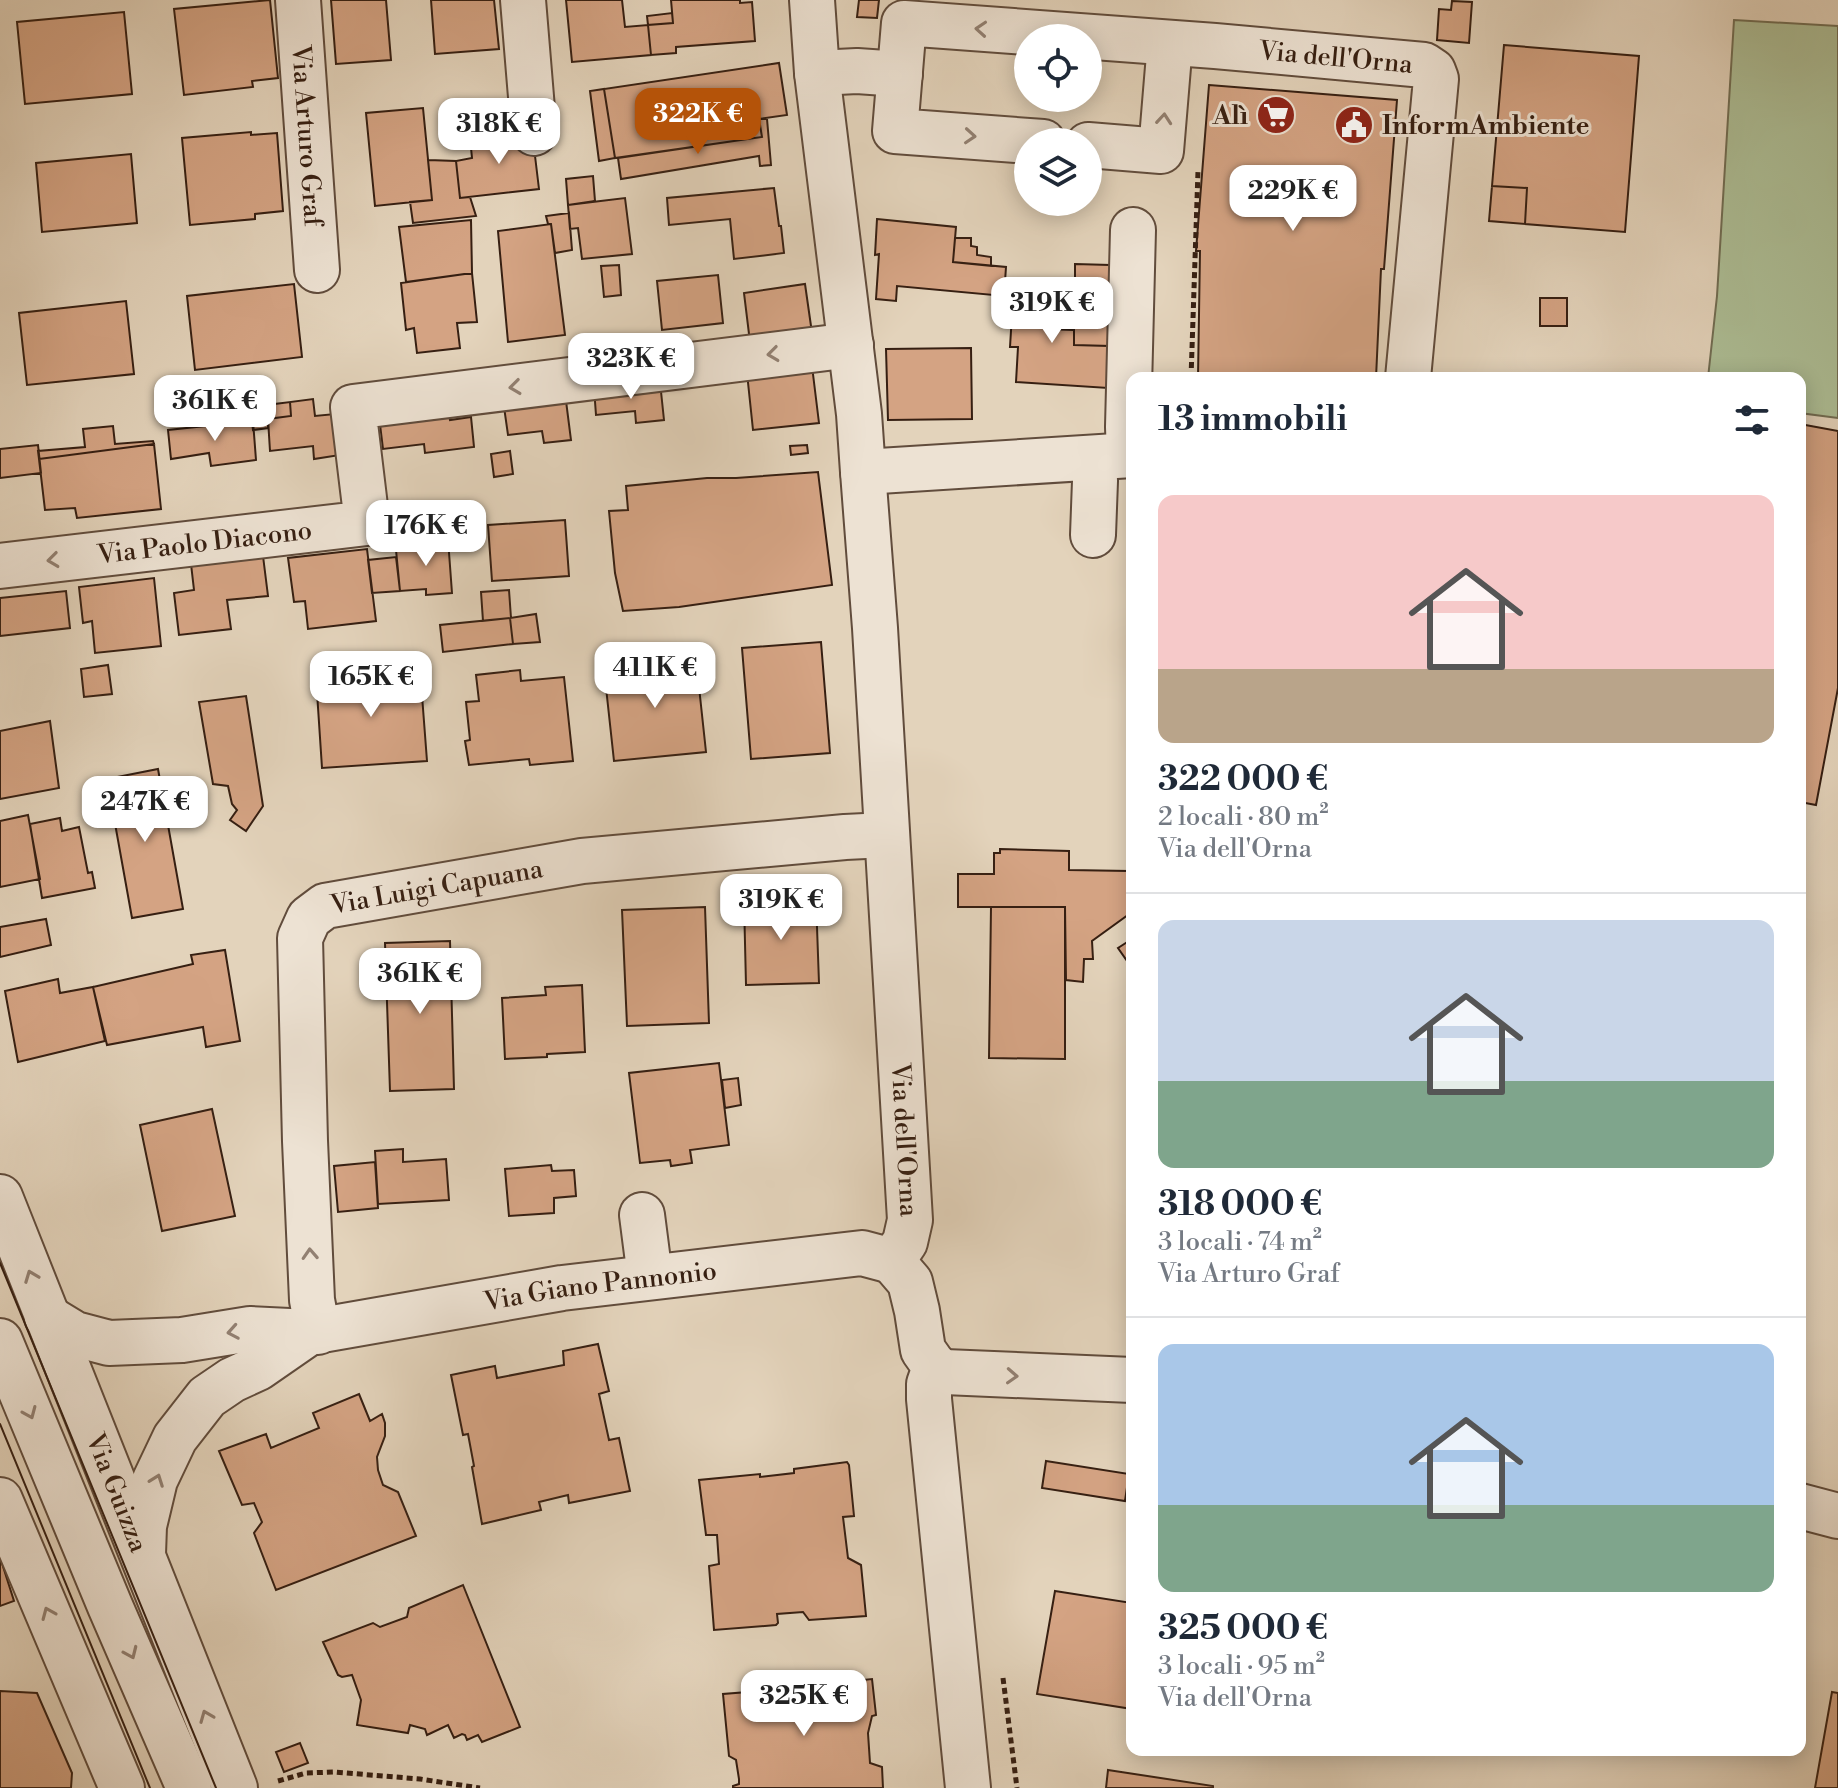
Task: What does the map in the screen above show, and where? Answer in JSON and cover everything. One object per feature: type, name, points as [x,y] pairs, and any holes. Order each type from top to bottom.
[{"type":"street","name":"Via Arturo Graf","points":[[298,0],[317,270]]},
{"type":"street","points":[[523,0],[534,133]]},
{"type":"street","name":"Via dell'Orna","points":[[812,0],[817,73],[851,345],[874,615],[910,1220],[905,1242],[892,1261]]},
{"type":"street","name":"Via dell'Orna","points":[[1014,140],[895,131],[904,23],[1424,65],[1433,71],[1436,79],[1409,372]]},
{"type":"street","points":[[1102,146],[1161,151],[1176,44]]},
{"type":"street","points":[[817,73],[857,71],[900,74]]},
{"type":"street","points":[[1129,372],[1133,230]]},
{"type":"street","name":"Via Paolo Diacono","points":[[0,566],[367,523],[353,407],[851,345]]},
{"type":"street","points":[[1093,535],[1095,481],[1118,456],[1126,433]]},
{"type":"street","points":[[863,472],[1118,456]]},
{"type":"street","name":"Via Luigi Capuana","points":[[314,1332],[300,938],[309,918],[325,906],[582,861],[886,835]]},
{"type":"street","name":"Via Guizza","points":[[0,1197],[235,1788]]},
{"type":"street","points":[[642,1215],[650,1277]]},
{"type":"street","name":"Via Giano Pannonio","points":[[47,1317],[75,1334],[109,1343],[182,1340],[250,1329],[314,1332],[562,1288],[650,1277],[862,1253],[892,1261]]},
{"type":"street","points":[[892,1261],[910,1282],[923,1350],[935,1367],[945,1372],[1126,1380]]},
{"type":"street","name":"Via Giano Pannonio","points":[[143,1556],[144,1526],[155,1480],[175,1438],[207,1397],[314,1332]]},
{"type":"street","points":[[182,1340],[197,1353],[207,1384],[207,1397]]},
{"type":"street","name":"Via Guizza","points":[[0,1341],[189,1788]]},
{"type":"street","points":[[935,1367],[929,1384],[929,1399],[968,1788]]},
{"type":"street","points":[[0,1500],[122,1788]]},
{"type":"street","points":[[1806,1508],[1838,1516]]},
{"type":"path","points":[[1191,372],[1199,158]]},
{"type":"path","points":[[278,1781],[306,1773],[334,1772],[420,1779],[480,1788]]},
{"type":"green space","points":[[1734,20],[1838,26],[1838,418],[1806,414],[1806,372],[1709,372],[1717,296]]},
{"type":"building","points":[[270,0],[278,78],[252,81],[253,87],[184,95],[174,9]]},
{"type":"building","points":[[331,0],[386,0],[391,60],[336,64]]},
{"type":"building","points":[[431,0],[494,0],[499,49],[435,54]]},
{"type":"building","points":[[566,0],[622,0],[625,27],[648,25],[651,55],[572,62]]},
{"type":"building","points":[[671,0],[752,2],[755,41],[676,47],[676,53],[651,55],[648,25],[673,23]]},
{"type":"building","points":[[859,0],[879,0],[877,18],[857,17]]},
{"type":"building","points":[[1452,1],[1472,2],[1469,43],[1437,40],[1439,9],[1451,10]]},
{"type":"building","points":[[124,12],[132,94],[25,104],[17,22]]},
{"type":"building","points":[[672,13],[673,23],[648,25],[647,16]]},
{"type":"building","points":[[1504,45],[1639,56],[1625,232],[1525,224],[1527,188],[1492,186]]},
{"type":"building","points":[[779,63],[787,115],[759,119],[762,137],[615,158],[604,89]]},
{"type":"building","points":[[1209,85],[1397,100],[1384,269],[1381,269],[1376,372],[1198,372],[1200,251],[1196,251]]},
{"type":"building","points":[[604,89],[615,158],[599,161],[590,91]]},
{"type":"building","points":[[423,108],[432,200],[375,206],[366,113]]},
{"type":"building","points":[[759,119],[767,119],[771,165],[760,166],[759,156],[621,179],[618,158],[762,137]]},
{"type":"building","points":[[532,131],[539,189],[460,198],[456,161],[472,158],[470,138]]},
{"type":"building","points":[[251,132],[251,135],[277,133],[283,211],[255,214],[255,219],[190,225],[182,138]]},
{"type":"building","points":[[131,154],[137,223],[42,232],[36,163]]},
{"type":"building","points":[[428,160],[456,161],[460,198],[470,197],[476,216],[413,223],[410,202],[432,200]]},
{"type":"building","points":[[593,176],[595,201],[568,205],[566,179]]},
{"type":"building","points":[[1492,186],[1527,188],[1525,224],[1489,221]]},
{"type":"building","points":[[774,188],[784,253],[734,259],[730,219],[669,225],[667,198]]},
{"type":"building","points":[[625,198],[632,254],[582,259],[578,228],[570,229],[568,205]]},
{"type":"building","points":[[569,213],[572,250],[555,253],[551,224],[548,224],[546,216]]},
{"type":"building","points":[[877,219],[956,227],[953,262],[1006,267],[1004,296],[897,286],[896,301],[876,299],[879,254],[875,255]]},
{"type":"building","points":[[471,220],[472,273],[406,282],[399,227]]},
{"type":"building","points":[[551,224],[565,335],[508,342],[498,231]]},
{"type":"building","points":[[955,238],[971,238],[971,246],[977,247],[977,255],[991,257],[991,266],[953,262]]},
{"type":"building","points":[[1075,264],[1110,265],[1108,346],[1074,345],[1074,330],[1047,329],[1048,283],[1075,284]]},
{"type":"building","points":[[619,265],[621,295],[604,297],[601,266]]},
{"type":"building","points":[[472,273],[477,322],[457,323],[460,348],[417,353],[414,328],[406,330],[401,283]]},
{"type":"building","points":[[718,275],[723,323],[662,330],[657,281]]},
{"type":"building","points":[[1014,282],[1048,283],[1047,329],[1074,330],[1074,345],[1110,346],[1108,388],[1016,382],[1018,347],[1010,347]]},
{"type":"building","points":[[294,284],[302,357],[195,370],[187,296]]},
{"type":"building","points":[[805,284],[812,333],[750,342],[744,293]]},
{"type":"building","points":[[1540,298],[1567,298],[1567,326],[1540,326]]},
{"type":"building","points":[[126,301],[134,374],[27,385],[19,313]]},
{"type":"building","points":[[971,348],[972,419],[888,420],[886,349]]},
{"type":"building","points":[[812,366],[819,423],[753,430],[747,373]]},
{"type":"building","points":[[660,382],[664,420],[636,423],[635,411],[596,415],[594,388]]},
{"type":"building","points":[[565,393],[571,440],[544,443],[542,431],[508,435],[503,400]]},
{"type":"building","points":[[313,399],[315,416],[335,414],[340,455],[314,459],[313,446],[270,451],[268,419],[291,416],[290,402]]},
{"type":"building","points":[[266,401],[266,405],[290,402],[291,416],[268,419],[268,428],[253,430],[250,403]]},
{"type":"building","points":[[250,403],[253,421],[226,424],[225,405]]},
{"type":"building","points":[[448,408],[450,420],[471,417],[474,447],[425,453],[424,444],[383,449],[379,416]]},
{"type":"building","points":[[253,421],[256,460],[211,466],[209,453],[171,459],[168,430]]},
{"type":"building","points":[[1806,425],[1838,431],[1838,688],[1816,805],[1806,803]]},
{"type":"building","points":[[113,426],[115,444],[153,441],[154,444],[39,459],[38,451],[85,447],[83,429]]},
{"type":"building","points":[[154,444],[161,509],[77,518],[75,508],[45,510],[39,459]]},
{"type":"building","points":[[38,445],[41,473],[0,478],[0,449]]},
{"type":"building","points":[[807,445],[808,453],[791,455],[790,446]]},
{"type":"building","points":[[510,451],[513,474],[494,477],[491,454]]},
{"type":"building","points":[[818,472],[832,585],[679,607],[623,611],[615,573],[609,511],[628,510],[626,486]]},
{"type":"building","points":[[565,520],[569,576],[492,581],[488,525]]},
{"type":"building","points":[[448,539],[452,593],[426,595],[426,589],[400,591],[396,550],[426,547],[426,540]]},
{"type":"building","points":[[367,549],[376,621],[308,629],[305,601],[294,602],[288,558]]},
{"type":"building","points":[[263,556],[268,596],[227,600],[231,629],[179,635],[174,593],[194,590],[191,564]]},
{"type":"building","points":[[396,557],[400,591],[372,593],[368,560]]},
{"type":"building","points":[[154,578],[161,646],[95,653],[92,621],[83,623],[79,587]]},
{"type":"building","points":[[509,590],[511,618],[483,621],[481,592]]},
{"type":"building","points":[[66,591],[70,628],[0,636],[0,598]]},
{"type":"building","points":[[536,614],[540,642],[513,644],[510,618]]},
{"type":"building","points":[[510,618],[513,644],[443,652],[440,625]]},
{"type":"building","points":[[821,642],[830,753],[751,759],[742,648]]},
{"type":"building","points":[[696,659],[706,752],[614,761],[604,669]]},
{"type":"building","points":[[108,665],[112,694],[84,697],[81,669]]},
{"type":"building","points":[[420,669],[427,761],[322,768],[316,677]]},
{"type":"building","points":[[520,670],[521,681],[564,677],[573,761],[530,765],[529,759],[469,765],[465,741],[470,740],[466,702],[479,701],[476,675]]},
{"type":"building","points":[[246,696],[263,806],[246,831],[230,820],[237,810],[232,804],[228,786],[213,784],[199,702]]},
{"type":"building","points":[[50,721],[59,788],[0,799],[0,731]]},
{"type":"building","points":[[158,769],[183,909],[132,918],[107,779]]},
{"type":"building","points":[[28,815],[40,879],[0,887],[0,821]]},
{"type":"building","points":[[60,818],[62,831],[79,827],[88,873],[92,872],[95,888],[42,898],[30,824]]},
{"type":"building","points":[[1000,849],[1069,851],[1069,870],[1126,871],[1126,916],[1092,941],[1093,959],[1084,959],[1083,982],[1066,980],[1065,907],[958,907],[958,874],[994,874],[994,853],[1000,853]]},
{"type":"building","points":[[816,899],[819,983],[746,985],[744,901]]},
{"type":"building","points":[[705,907],[709,1023],[627,1026],[622,910]]},
{"type":"building","points":[[991,907],[1065,907],[1065,1059],[989,1058]]},
{"type":"building","points":[[991,907],[1065,907],[1065,1059],[989,1058]]},
{"type":"building","points":[[46,919],[51,945],[0,957],[0,927]]},
{"type":"building","points":[[450,941],[454,1089],[390,1091],[385,943]]},
{"type":"building","points":[[1126,943],[1126,959],[1118,948]]},
{"type":"building","points":[[225,950],[240,1041],[206,1047],[203,1027],[107,1045],[93,987],[193,964],[191,955]]},
{"type":"building","points":[[58,979],[60,993],[93,987],[105,1041],[18,1062],[5,991]]},
{"type":"building","points":[[582,985],[585,1052],[505,1059],[502,998],[546,995],[545,987]]},
{"type":"building","points":[[719,1063],[729,1145],[690,1150],[692,1163],[671,1166],[670,1160],[640,1163],[629,1073]]},
{"type":"building","points":[[738,1078],[741,1105],[725,1108],[722,1080]]},
{"type":"building","points":[[212,1109],[235,1216],[162,1231],[140,1125]]},
{"type":"building","points":[[403,1149],[403,1162],[446,1159],[449,1200],[378,1204],[375,1151]]},
{"type":"building","points":[[375,1162],[378,1208],[338,1212],[334,1166]]},
{"type":"building","points":[[551,1165],[552,1171],[574,1170],[576,1196],[554,1198],[554,1213],[509,1216],[505,1169]]},
{"type":"building","points":[[598,1344],[609,1391],[599,1394],[609,1440],[619,1438],[630,1491],[569,1503],[568,1495],[539,1502],[541,1510],[482,1524],[468,1434],[463,1435],[451,1375],[495,1366],[497,1378],[564,1365],[563,1351]]},
{"type":"building","points":[[359,1394],[370,1421],[382,1414],[385,1436],[377,1457],[378,1470],[383,1485],[398,1492],[416,1536],[276,1590],[254,1533],[262,1522],[254,1503],[242,1505],[219,1451],[266,1434],[271,1448],[319,1428],[313,1413]]},
{"type":"building","points":[[1046,1461],[1126,1474],[1125,1501],[1042,1488]]},
{"type":"building","points":[[847,1462],[854,1516],[843,1517],[848,1558],[861,1565],[866,1616],[809,1620],[803,1612],[777,1614],[776,1625],[714,1630],[709,1566],[719,1564],[717,1535],[706,1535],[699,1480],[794,1473],[794,1469]]},
{"type":"building","points":[[0,1557],[14,1601],[0,1606]]},
{"type":"building","points":[[463,1585],[520,1727],[482,1742],[478,1735],[467,1740],[462,1734],[454,1738],[448,1725],[427,1735],[425,1729],[410,1725],[408,1733],[357,1725],[361,1700],[352,1675],[338,1675],[323,1642],[373,1623],[380,1627],[407,1617],[409,1608]]},
{"type":"building","points":[[1055,1591],[1126,1602],[1126,1708],[1037,1694]]},
{"type":"building","points":[[872,1679],[876,1715],[872,1716],[868,1733],[870,1763],[882,1767],[883,1788],[733,1788],[739,1784],[739,1779],[736,1760],[729,1756],[723,1694],[784,1689],[785,1696],[816,1694],[816,1685]]},
{"type":"building","points":[[0,1691],[37,1693],[72,1773],[71,1788],[0,1788]]},
{"type":"building","points":[[1832,1692],[1838,1693],[1838,1788],[1815,1788]]},
{"type":"building","points":[[300,1743],[308,1763],[284,1772],[276,1752]]},
{"type":"building","points":[[1108,1770],[1213,1786],[1213,1788],[1106,1788]]},
{"type":"tram line","points":[[0,1263],[216,1788]]},
{"type":"tram line","points":[[0,1424],[150,1788]]},
{"type":"place","name":"Alì","points":[[1276,115]]},
{"type":"place","name":"InformAmbiente","points":[[1354,125]]}]
